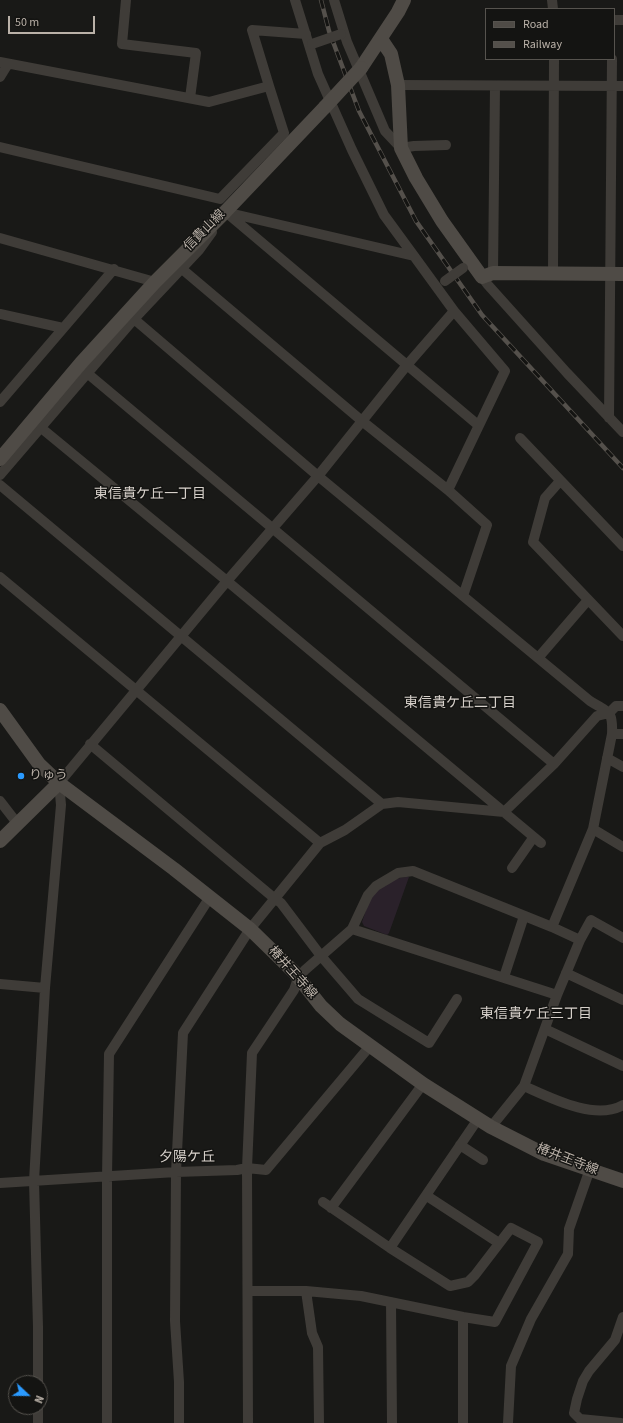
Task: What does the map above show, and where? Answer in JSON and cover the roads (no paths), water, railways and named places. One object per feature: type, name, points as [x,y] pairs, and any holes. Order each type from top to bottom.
[{"type":"main road","name":"信貴山線","points":[[0,459],[81,363],[155,282],[225,212],[361,68],[381,39],[404,0]]},
{"type":"main road","points":[[381,39],[391,54],[398,85],[401,148],[416,178],[442,221],[487,275],[553,273],[616,274]]},
{"type":"main road","name":"椿井王寺線","points":[[0,710],[39,764],[59,783],[250,928],[294,972],[321,1006],[340,1024],[423,1084],[491,1127],[544,1154],[623,1181]]},
{"type":"main road","points":[[0,841],[59,783]]},
{"type":"street","points":[[126,0],[122,44],[196,53],[190,98]]},
{"type":"street","points":[[295,0],[318,74],[352,150],[384,215],[454,311],[505,371],[448,490]]},
{"type":"street","points":[[334,0],[347,42],[385,131],[401,148],[446,144]]},
{"type":"street","points":[[0,147],[220,199],[284,132],[252,30],[306,34]]},
{"type":"street","points":[[312,44],[341,34]]},
{"type":"street","points":[[553,273],[554,60]]},
{"type":"street","points":[[609,418],[616,274],[611,86],[612,60]]},
{"type":"street","points":[[0,77],[4,63],[209,102],[269,86]]},
{"type":"street","points":[[398,85],[623,86]]},
{"type":"street","points":[[495,86],[487,275],[488,285],[567,373],[623,432]]},
{"type":"street","points":[[225,212],[414,256]]},
{"type":"street","points":[[0,475],[134,319],[199,250],[225,212]]},
{"type":"street","points":[[225,212],[478,426]]},
{"type":"street","points":[[0,238],[114,269],[155,282]]},
{"type":"street","points":[[445,281],[463,268]]},
{"type":"street","points":[[0,402],[114,269]]},
{"type":"street","points":[[182,269],[362,421],[448,490],[487,525],[463,596]]},
{"type":"street","points":[[38,1375],[34,1181],[45,988],[61,806],[59,783],[227,581],[318,476],[407,365],[454,311]]},
{"type":"street","points":[[0,314],[63,328]]},
{"type":"street","points":[[134,319],[318,476],[590,701],[609,713],[612,720],[612,734],[593,829],[552,927]]},
{"type":"street","points":[[87,373],[554,764]]},
{"type":"street","points":[[40,427],[537,840],[512,868]]},
{"type":"street","points":[[520,438],[623,546]]},
{"type":"street","points":[[560,481],[545,498],[533,542],[623,636]]},
{"type":"street","points":[[0,485],[382,804]]},
{"type":"street","points":[[0,577],[320,843]]},
{"type":"street","points":[[538,658],[588,600]]},
{"type":"street","points":[[179,1423],[179,1382],[174,1321],[176,1172],[183,1033],[250,928],[320,843],[345,830],[382,804],[398,802],[504,812],[554,764],[597,716],[609,713],[616,706],[623,706]]},
{"type":"street","points":[[612,734],[623,734]]},
{"type":"street","points":[[90,744],[281,904],[321,956],[358,999],[430,1043],[457,1000]]},
{"type":"street","points":[[607,758],[623,767]]},
{"type":"street","points":[[0,801],[17,824]]},
{"type":"street","points":[[593,829],[623,847]]},
{"type":"street","points":[[248,1423],[247,1168],[252,1053],[294,990],[298,978],[305,970],[352,929],[368,895],[376,886],[398,873],[413,871],[552,927],[580,940]]},
{"type":"street","points":[[108,1423],[107,1177],[109,1054],[210,897]]},
{"type":"street","points":[[504,977],[524,916]]},
{"type":"street","points":[[491,1127],[524,1086],[557,995],[580,940],[591,920],[623,938]]},
{"type":"street","points":[[352,929],[557,995]]},
{"type":"street","points":[[566,973],[623,1000]]},
{"type":"street","points":[[0,984],[45,988]]},
{"type":"street","points":[[545,1029],[623,1066]]},
{"type":"street","points":[[0,1183],[176,1172],[238,1170],[247,1168],[266,1170],[370,1046]]},
{"type":"street","points":[[248,1291],[306,1291],[361,1296],[495,1322],[538,1242],[511,1228],[498,1243],[476,1275],[468,1282],[450,1286],[390,1248],[327,1205],[423,1084]]},
{"type":"street","points":[[524,1086],[581,1109],[598,1112],[623,1105]]},
{"type":"street","points":[[390,1248],[478,1119]]},
{"type":"street","points":[[460,1145],[483,1160]]},
{"type":"street","points":[[508,1423],[511,1366],[531,1319],[568,1254],[569,1229],[590,1169]]},
{"type":"street","points":[[426,1196],[498,1243]]},
{"type":"street","points":[[306,1291],[312,1333],[318,1347],[319,1423]]},
{"type":"street","points":[[391,1302],[392,1423]]},
{"type":"street","points":[[463,1317],[463,1423]]},
{"type":"street","points":[[621,1423],[580,1419],[574,1413],[583,1381],[589,1371],[615,1340],[623,1317]]},
{"type":"railway","points":[[321,0],[329,31],[359,111],[416,221],[482,315],[623,468]]},
{"type":"place","name":"りゅう","points":[[21,776]]},
{"type":"district","name":"東信貴ケ丘一丁目","points":[[150,495]]},
{"type":"district","name":"東信貴ケ丘二丁目","points":[[460,704]]},
{"type":"district","name":"東信貴ケ丘三丁目","points":[[536,1015]]},
{"type":"district","name":"夕陽ケ丘","points":[[187,1158]]}]
